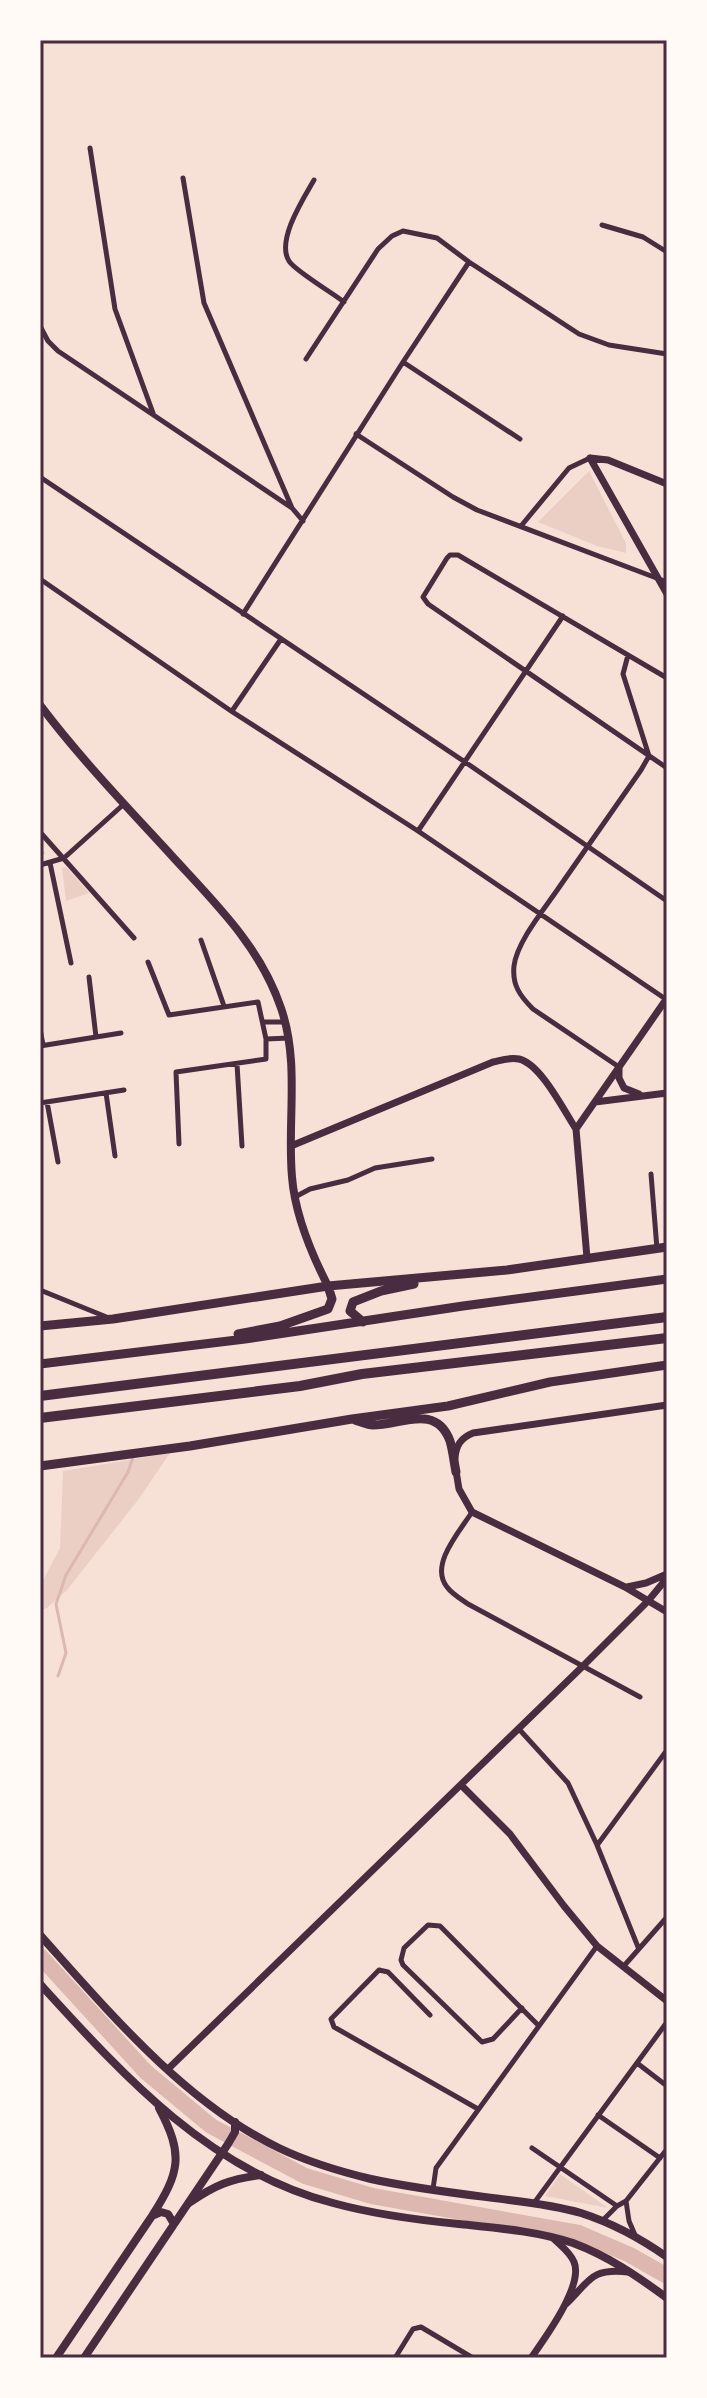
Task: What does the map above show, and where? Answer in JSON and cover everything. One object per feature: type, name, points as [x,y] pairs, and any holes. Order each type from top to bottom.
[{"type":"highway","points":[[40,1326],[113,1319],[328,1286],[452,1276],[662,1248]]},
{"type":"highway","points":[[363,1322],[350,1311],[353,1302],[381,1291],[452,1276]]},
{"type":"highway","points":[[40,1364],[667,1279]]},
{"type":"highway","points":[[224,1340],[317,1315],[332,1304],[328,1286]]},
{"type":"highway","points":[[40,1396],[667,1317]]},
{"type":"highway","points":[[40,1418],[300,1386],[362,1374],[667,1338]]},
{"type":"highway","points":[[40,1466],[448,1406],[550,1382],[667,1365]]},
{"type":"highway","points":[[352,1419],[370,1425],[422,1418],[433,1420],[450,1441],[456,1472]]},
{"type":"main road","points":[[40,705],[124,804],[233,922],[270,979],[289,1038],[294,1197],[328,1286]]},
{"type":"main road","points":[[40,1935],[101,2003],[168,2069],[235,2127],[282,2150],[341,2171],[402,2185],[553,2206],[602,2221],[636,2237],[667,2257]]},
{"type":"main road","points":[[40,1984],[159,2108],[202,2142],[261,2175],[302,2194],[335,2204],[553,2238],[591,2251],[633,2272],[667,2298]]},
{"type":"main road","points":[[56,2358],[165,2196],[174,2175],[175,2142],[159,2108]]},
{"type":"main road","points":[[84,2358],[222,2154],[235,2127]]},
{"type":"main road","points":[[189,2203],[212,2186],[261,2175]]},
{"type":"main road","points":[[152,2216],[161,2212],[168,2214],[174,2224]]},
{"type":"street","points":[[90,148],[115,309],[153,414]]},
{"type":"street","points":[[183,178],[204,303],[292,508]]},
{"type":"street","points":[[314,180],[293,217],[285,250],[290,263],[344,302]]},
{"type":"street","points":[[602,225],[643,237],[667,252]]},
{"type":"street","points":[[306,359],[378,249],[403,231],[437,238],[579,334],[609,345],[667,354]]},
{"type":"street","points":[[243,614],[469,262]]},
{"type":"street","points":[[40,326],[58,351],[292,508],[303,521]]},
{"type":"street","points":[[403,362],[520,439]]},
{"type":"street","points":[[356,434],[477,510],[667,582]]},
{"type":"street","points":[[521,526],[569,468],[590,458],[618,463],[667,484]]},
{"type":"street","points":[[590,458],[667,594]]},
{"type":"street","points":[[40,477],[667,901]]},
{"type":"street","points":[[667,678],[458,555],[447,558],[423,597],[428,604],[667,768]]},
{"type":"street","points":[[40,579],[231,711],[418,831],[667,999],[576,1129]]},
{"type":"street","points":[[418,831],[563,616]]},
{"type":"street","points":[[231,711],[281,639]]},
{"type":"street","points":[[619,1067],[521,998],[515,985],[514,967],[517,955],[540,915],[649,756],[623,674],[628,655]]},
{"type":"street","points":[[40,865],[64,858],[124,804]]},
{"type":"street","points":[[40,832],[134,938]]},
{"type":"street","points":[[50,863],[71,963]]},
{"type":"street","points":[[201,940],[224,1006]]},
{"type":"street","points":[[148,962],[169,1015],[258,1002],[264,1022],[266,1059],[176,1072],[179,1144]]},
{"type":"street","points":[[89,977],[96,1037]]},
{"type":"street","points":[[264,1022],[285,1022]]},
{"type":"street","points":[[40,1029],[42,1045],[121,1033]]},
{"type":"street","points":[[266,1039],[289,1038]]},
{"type":"street","points":[[291,1146],[493,1062],[510,1058],[523,1060],[536,1070],[576,1129],[587,1258]]},
{"type":"street","points":[[237,1064],[242,1146]]},
{"type":"street","points":[[619,1067],[619,1078],[624,1088],[641,1095]]},
{"type":"street","points":[[58,1162],[44,1103],[124,1090]]},
{"type":"street","points":[[106,1093],[115,1156]]},
{"type":"street","points":[[595,1102],[667,1093]]},
{"type":"street","points":[[294,1197],[375,1168],[432,1159]]},
{"type":"street","points":[[651,1174],[662,1248]]},
{"type":"street","points":[[40,1290],[113,1319]]},
{"type":"street","points":[[667,1405],[473,1433],[463,1437],[455,1455],[459,1489],[472,1512],[625,1587],[667,1612]]},
{"type":"street","points":[[472,1512],[444,1559],[441,1576],[445,1585],[468,1604],[640,1697]]},
{"type":"street","points":[[625,1587],[667,1576]]},
{"type":"street","points":[[168,2069],[583,1666],[648,1601],[667,1576]]},
{"type":"street","points":[[518,1728],[568,1783],[638,1947]]},
{"type":"street","points":[[597,1845],[667,1750]]},
{"type":"street","points":[[461,1785],[510,1834],[597,1946],[667,2001]]},
{"type":"street","points":[[622,1968],[667,1917]]},
{"type":"street","points":[[522,2008],[493,2039],[482,2042],[403,1965],[404,1948],[428,1925],[440,1926],[522,2008],[539,2026]]},
{"type":"street","points":[[433,2189],[436,2168],[597,1946]]},
{"type":"street","points":[[430,2015],[388,1972],[379,1970],[331,2019],[334,2027],[478,2109]]},
{"type":"street","points":[[533,2203],[667,2022]]},
{"type":"street","points":[[637,2063],[667,2086]]},
{"type":"street","points":[[598,2115],[660,2158]]},
{"type":"street","points":[[532,2148],[617,2206]]},
{"type":"street","points":[[602,2221],[626,2201],[667,2149]]},
{"type":"street","points":[[626,2201],[629,2221],[636,2237]]},
{"type":"street","points":[[553,2238],[575,2264],[576,2276],[565,2306]]},
{"type":"street","points":[[531,2358],[565,2306],[585,2282],[595,2274],[606,2271],[633,2272]]},
{"type":"street","points":[[395,2358],[413,2329],[421,2327],[473,2358]]},
{"type":"shaded area","points":[[589,471],[626,543],[626,553],[597,546],[538,522]]},
{"type":"shaded area","points":[[65,867],[89,893],[66,901],[62,868]]},
{"type":"shaded area","points":[[170,1453],[138,1500],[67,1590],[40,1611],[40,1586],[60,1548],[63,1471]]},
{"type":"shaded area","points":[[560,2174],[608,2208],[545,2196]]},
{"type":"waterway","points":[[58,1676],[66,1653],[56,1604],[66,1575],[128,1472],[133,1457]]},
{"type":"waterway","points":[[40,1956],[146,2072],[211,2126],[305,2176],[372,2196],[579,2233],[630,2255],[667,2276]]}]
